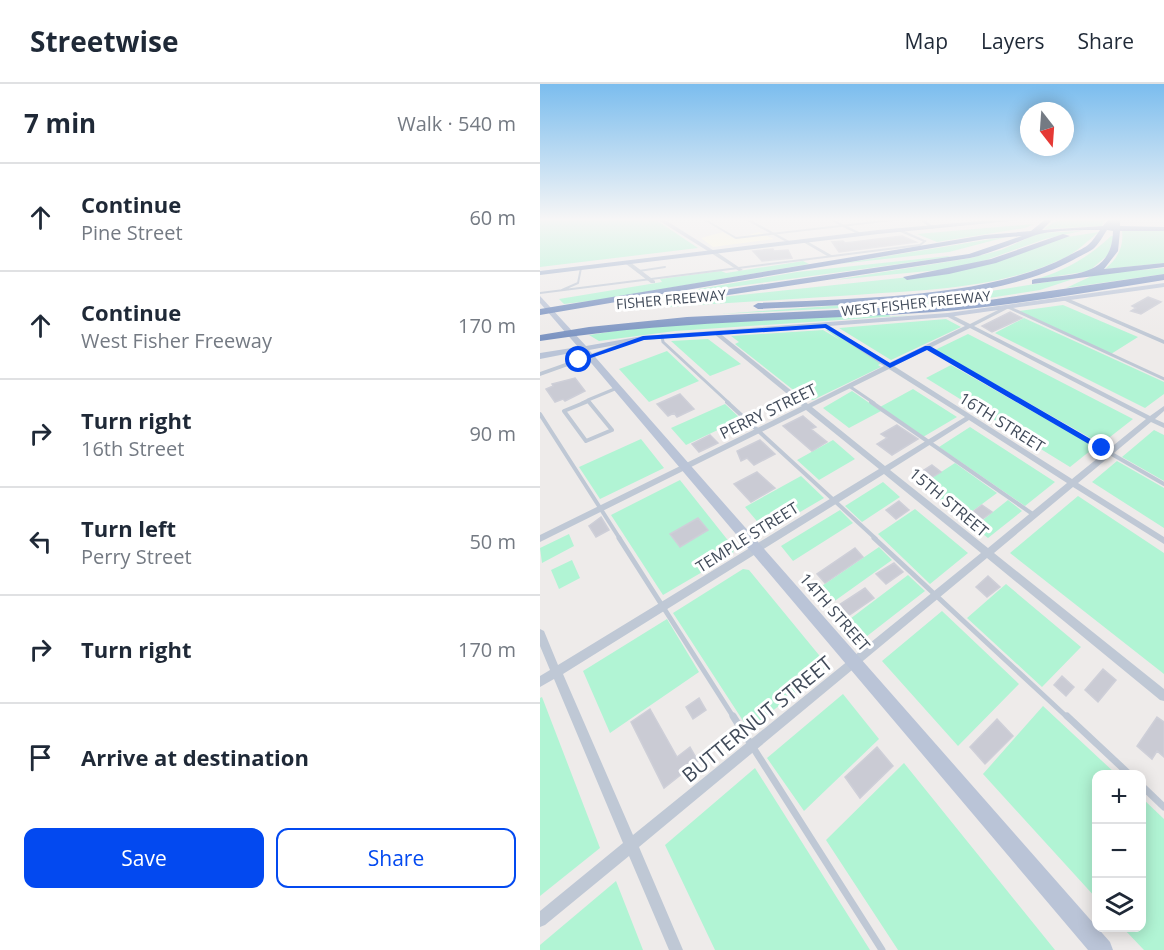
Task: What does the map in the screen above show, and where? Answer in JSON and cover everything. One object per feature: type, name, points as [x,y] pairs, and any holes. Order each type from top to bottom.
[{"type":"highway","points":[[541,309],[863,258]]},
{"type":"highway","points":[[781,272],[900,258]]},
{"type":"highway","points":[[711,295],[954,258]]},
{"type":"highway","points":[[897,278],[973,266],[996,258]]},
{"type":"highway","points":[[805,303],[941,292],[1023,277],[1057,266],[1071,258]]},
{"type":"highway","points":[[975,305],[1035,294],[1081,279],[1105,264],[1109,258]]},
{"type":"highway","points":[[805,303],[948,294],[1112,270],[1164,265]]},
{"type":"highway","points":[[540,338],[692,319],[975,305],[1164,277]]},
{"type":"highway","points":[[711,295],[885,279]]},
{"type":"highway","name":"FISHER FREEWAY","points":[[541,309],[711,295]]},
{"type":"highway","name":"FISHER FREEWAY","points":[[540,329],[656,313],[805,303]]},
{"type":"main road","points":[[540,273],[663,258]]},
{"type":"street","points":[[723,258],[739,269]]},
{"type":"street","points":[[628,263],[651,281]]},
{"type":"street","name":"WEST FISHER FREEWAY","points":[[540,356],[643,338],[948,315],[1164,285]]},
{"type":"street","points":[[1065,299],[1164,342]]},
{"type":"street","name":"PERRY STREET","points":[[540,539],[1008,308]]},
{"type":"street","name":"14TH STREET","points":[[541,309],[583,348],[1102,950]]},
{"type":"street","points":[[948,315],[1164,426]]},
{"type":"street","name":"16TH STREET","points":[[826,326],[1164,541]]},
{"type":"street","name":"15TH STREET","points":[[715,332],[1164,696]]},
{"type":"street","points":[[540,374],[583,348]]},
{"type":"street","name":"BUTTERNUT STREET","points":[[540,920],[1164,408]]},
{"type":"street","name":"TEMPLE STREET","points":[[540,682],[970,417]]},
{"type":"street","points":[[540,634],[676,950]]},
{"type":"lane","points":[[540,293],[651,281],[814,258]]},
{"type":"lane","points":[[639,271],[665,267]]},
{"type":"lane","points":[[561,291],[579,283],[580,268]]},
{"type":"lane","points":[[1008,308],[1164,379]]},
{"type":"lane","points":[[662,336],[663,342],[1125,770]]},
{"type":"lane","points":[[927,347],[1164,484]]},
{"type":"lane","points":[[849,386],[1034,515]]},
{"type":"lane","points":[[588,400],[612,430],[586,441],[564,411],[588,400],[617,388]]},
{"type":"lane","points":[[540,414],[882,950]]},
{"type":"lane","points":[[1146,790],[1164,807]]},
{"type":"green space","points":[[540,258],[611,258],[540,267]]},
{"type":"green space","points":[[873,258],[890,258],[839,264]]},
{"type":"green space","points":[[940,258],[629,301],[797,272]]},
{"type":"green space","points":[[968,258],[990,258],[949,269],[834,280]]},
{"type":"green space","points":[[996,258],[1063,258],[1014,276],[962,286],[669,307],[669,305],[731,296],[947,273]]},
{"type":"green space","points":[[1082,258],[1104,258],[1089,271],[1033,280],[1055,273]]},
{"type":"green space","points":[[1115,258],[1164,258],[1164,263],[1105,269]]},
{"type":"green space","points":[[803,261],[809,264],[598,300],[564,304],[559,299],[662,282],[660,279],[721,271],[726,273]]},
{"type":"green space","points":[[1164,268],[1164,274],[1066,288],[1096,274]]},
{"type":"green space","points":[[1079,277],[1040,290],[963,302],[721,314],[953,297]]},
{"type":"green space","points":[[1063,305],[1138,337],[1111,354],[1019,311]]},
{"type":"green space","points":[[887,314],[891,316],[675,331],[599,341],[589,335],[649,326]]},
{"type":"green space","points":[[1024,318],[1164,382],[1164,394],[1145,408],[995,333]]},
{"type":"green space","points":[[946,319],[961,327],[891,360],[839,328]]},
{"type":"green space","points":[[823,330],[840,340],[826,330],[829,330],[882,363],[878,365],[881,367],[813,400],[806,400],[735,344],[739,342],[731,336]]},
{"type":"green space","points":[[968,334],[1133,419],[1101,444],[935,350]]},
{"type":"green space","points":[[708,339],[741,364],[710,376],[671,341]]},
{"type":"green space","points":[[667,351],[699,381],[649,402],[619,369]]},
{"type":"green space","points":[[951,365],[1095,447],[1070,467],[926,378]]},
{"type":"green space","points":[[913,389],[957,417],[923,437],[880,407]]},
{"type":"green space","points":[[852,391],[881,411],[849,428],[823,408]]},
{"type":"green space","points":[[725,404],[741,419],[686,445],[671,428]]},
{"type":"green space","points":[[970,427],[1055,482],[1025,506],[939,447]]},
{"type":"green space","points":[[1154,430],[1164,435],[1164,481],[1122,457]]},
{"type":"green space","points":[[641,439],[664,468],[600,499],[579,467]]},
{"type":"green space","points":[[833,440],[855,459],[819,480],[797,460]]},
{"type":"green space","points":[[1117,461],[1164,488],[1164,528],[1092,482]]},
{"type":"green space","points":[[955,463],[997,493],[963,518],[921,485]]},
{"type":"green space","points":[[801,476],[824,498],[766,532],[745,507]]},
{"type":"green space","points":[[680,480],[734,548],[733,554],[663,595],[611,515]]},
{"type":"green space","points":[[883,482],[900,497],[862,522],[845,506]]},
{"type":"green space","points":[[1078,496],[1164,553],[1164,674],[1010,553]]},
{"type":"green space","points":[[1008,500],[1022,511],[988,538],[974,527]]},
{"type":"green space","points":[[915,509],[968,553],[930,584],[878,534]]},
{"type":"green space","points":[[840,510],[853,523],[793,561],[781,546]]},
{"type":"green space","points":[[569,534],[574,546],[542,563],[540,548]]},
{"type":"green space","points":[[879,547],[892,560],[829,605],[816,590]]},
{"type":"green space","points":[[572,560],[580,578],[559,589],[551,570]]},
{"type":"green space","points":[[743,569],[749,570],[828,666],[749,730],[673,613]]},
{"type":"green space","points":[[908,575],[925,591],[862,640],[846,622]]},
{"type":"green space","points":[[1006,584],[1081,647],[1042,687],[967,618]]},
{"type":"green space","points":[[942,611],[1019,684],[958,746],[882,661]]},
{"type":"green space","points":[[667,619],[699,672],[610,733],[583,671]]},
{"type":"green space","points":[[843,694],[879,739],[804,811],[767,758]]},
{"type":"green space","points":[[542,697],[600,848],[540,896],[540,698]]},
{"type":"green space","points":[[1043,706],[1112,770],[1092,770],[1092,894],[983,774]]},
{"type":"green space","points":[[904,763],[1055,950],[898,950],[826,840]]},
{"type":"green space","points":[[755,768],[870,950],[715,950],[665,845]]},
{"type":"green space","points":[[1146,802],[1164,819],[1164,950],[1144,950],[1127,932],[1146,932]]},
{"type":"green space","points":[[616,881],[643,950],[540,950],[540,945]]},
{"type":"building","points":[[760,258],[788,258],[762,261]]},
{"type":"building","points":[[1148,297],[1161,302],[1141,314],[1131,311],[1136,308],[1132,306]]},
{"type":"building","points":[[1010,312],[1022,318],[992,332],[982,326]]},
{"type":"building","points":[[575,378],[585,391],[565,401],[563,399],[555,402],[546,389],[553,386],[552,384]]},
{"type":"building","points":[[680,394],[694,409],[677,417],[674,413],[668,416],[657,404]]},
{"type":"building","points":[[803,416],[816,427],[811,429],[827,442],[812,451],[783,426]]},
{"type":"building","points":[[897,425],[918,439],[892,455],[877,444],[887,438],[881,434]]},
{"type":"building","points":[[710,435],[718,443],[699,452],[692,444]]},
{"type":"building","points":[[760,440],[775,454],[754,465],[747,458],[741,461],[737,451]]},
{"type":"building","points":[[932,465],[941,472],[924,482],[916,475]]},
{"type":"building","points":[[757,472],[775,488],[751,502],[734,484]]},
{"type":"building","points":[[899,501],[909,510],[896,519],[886,510]]},
{"type":"building","points":[[982,505],[992,512],[977,523],[967,516]]},
{"type":"building","points":[[601,517],[609,530],[596,537],[589,526]]},
{"type":"building","points":[[698,518],[708,530],[680,547],[670,534]]},
{"type":"building","points":[[855,548],[863,557],[825,583],[817,574]]},
{"type":"building","points":[[894,563],[903,572],[886,584],[876,574]]},
{"type":"building","points":[[988,576],[1000,587],[987,597],[976,587]]},
{"type":"building","points":[[865,588],[874,598],[848,616],[839,605]]},
{"type":"building","points":[[1103,669],[1116,680],[1098,702],[1085,690]]},
{"type":"building","points":[[1062,676],[1074,687],[1066,696],[1054,685]]},
{"type":"building","points":[[699,698],[706,710],[693,719],[686,707]]},
{"type":"building","points":[[650,709],[677,757],[690,747],[698,761],[664,788],[631,722]]},
{"type":"building","points":[[1157,717],[1164,722],[1164,757],[1157,751],[1152,759],[1137,746]]},
{"type":"building","points":[[997,719],[1013,736],[985,764],[970,747]]},
{"type":"building","points":[[877,747],[893,766],[860,798],[845,777]]},
{"type":"route","points":[[579,360],[643,338],[826,326],[890,366],[927,347],[1102,448]]}]
